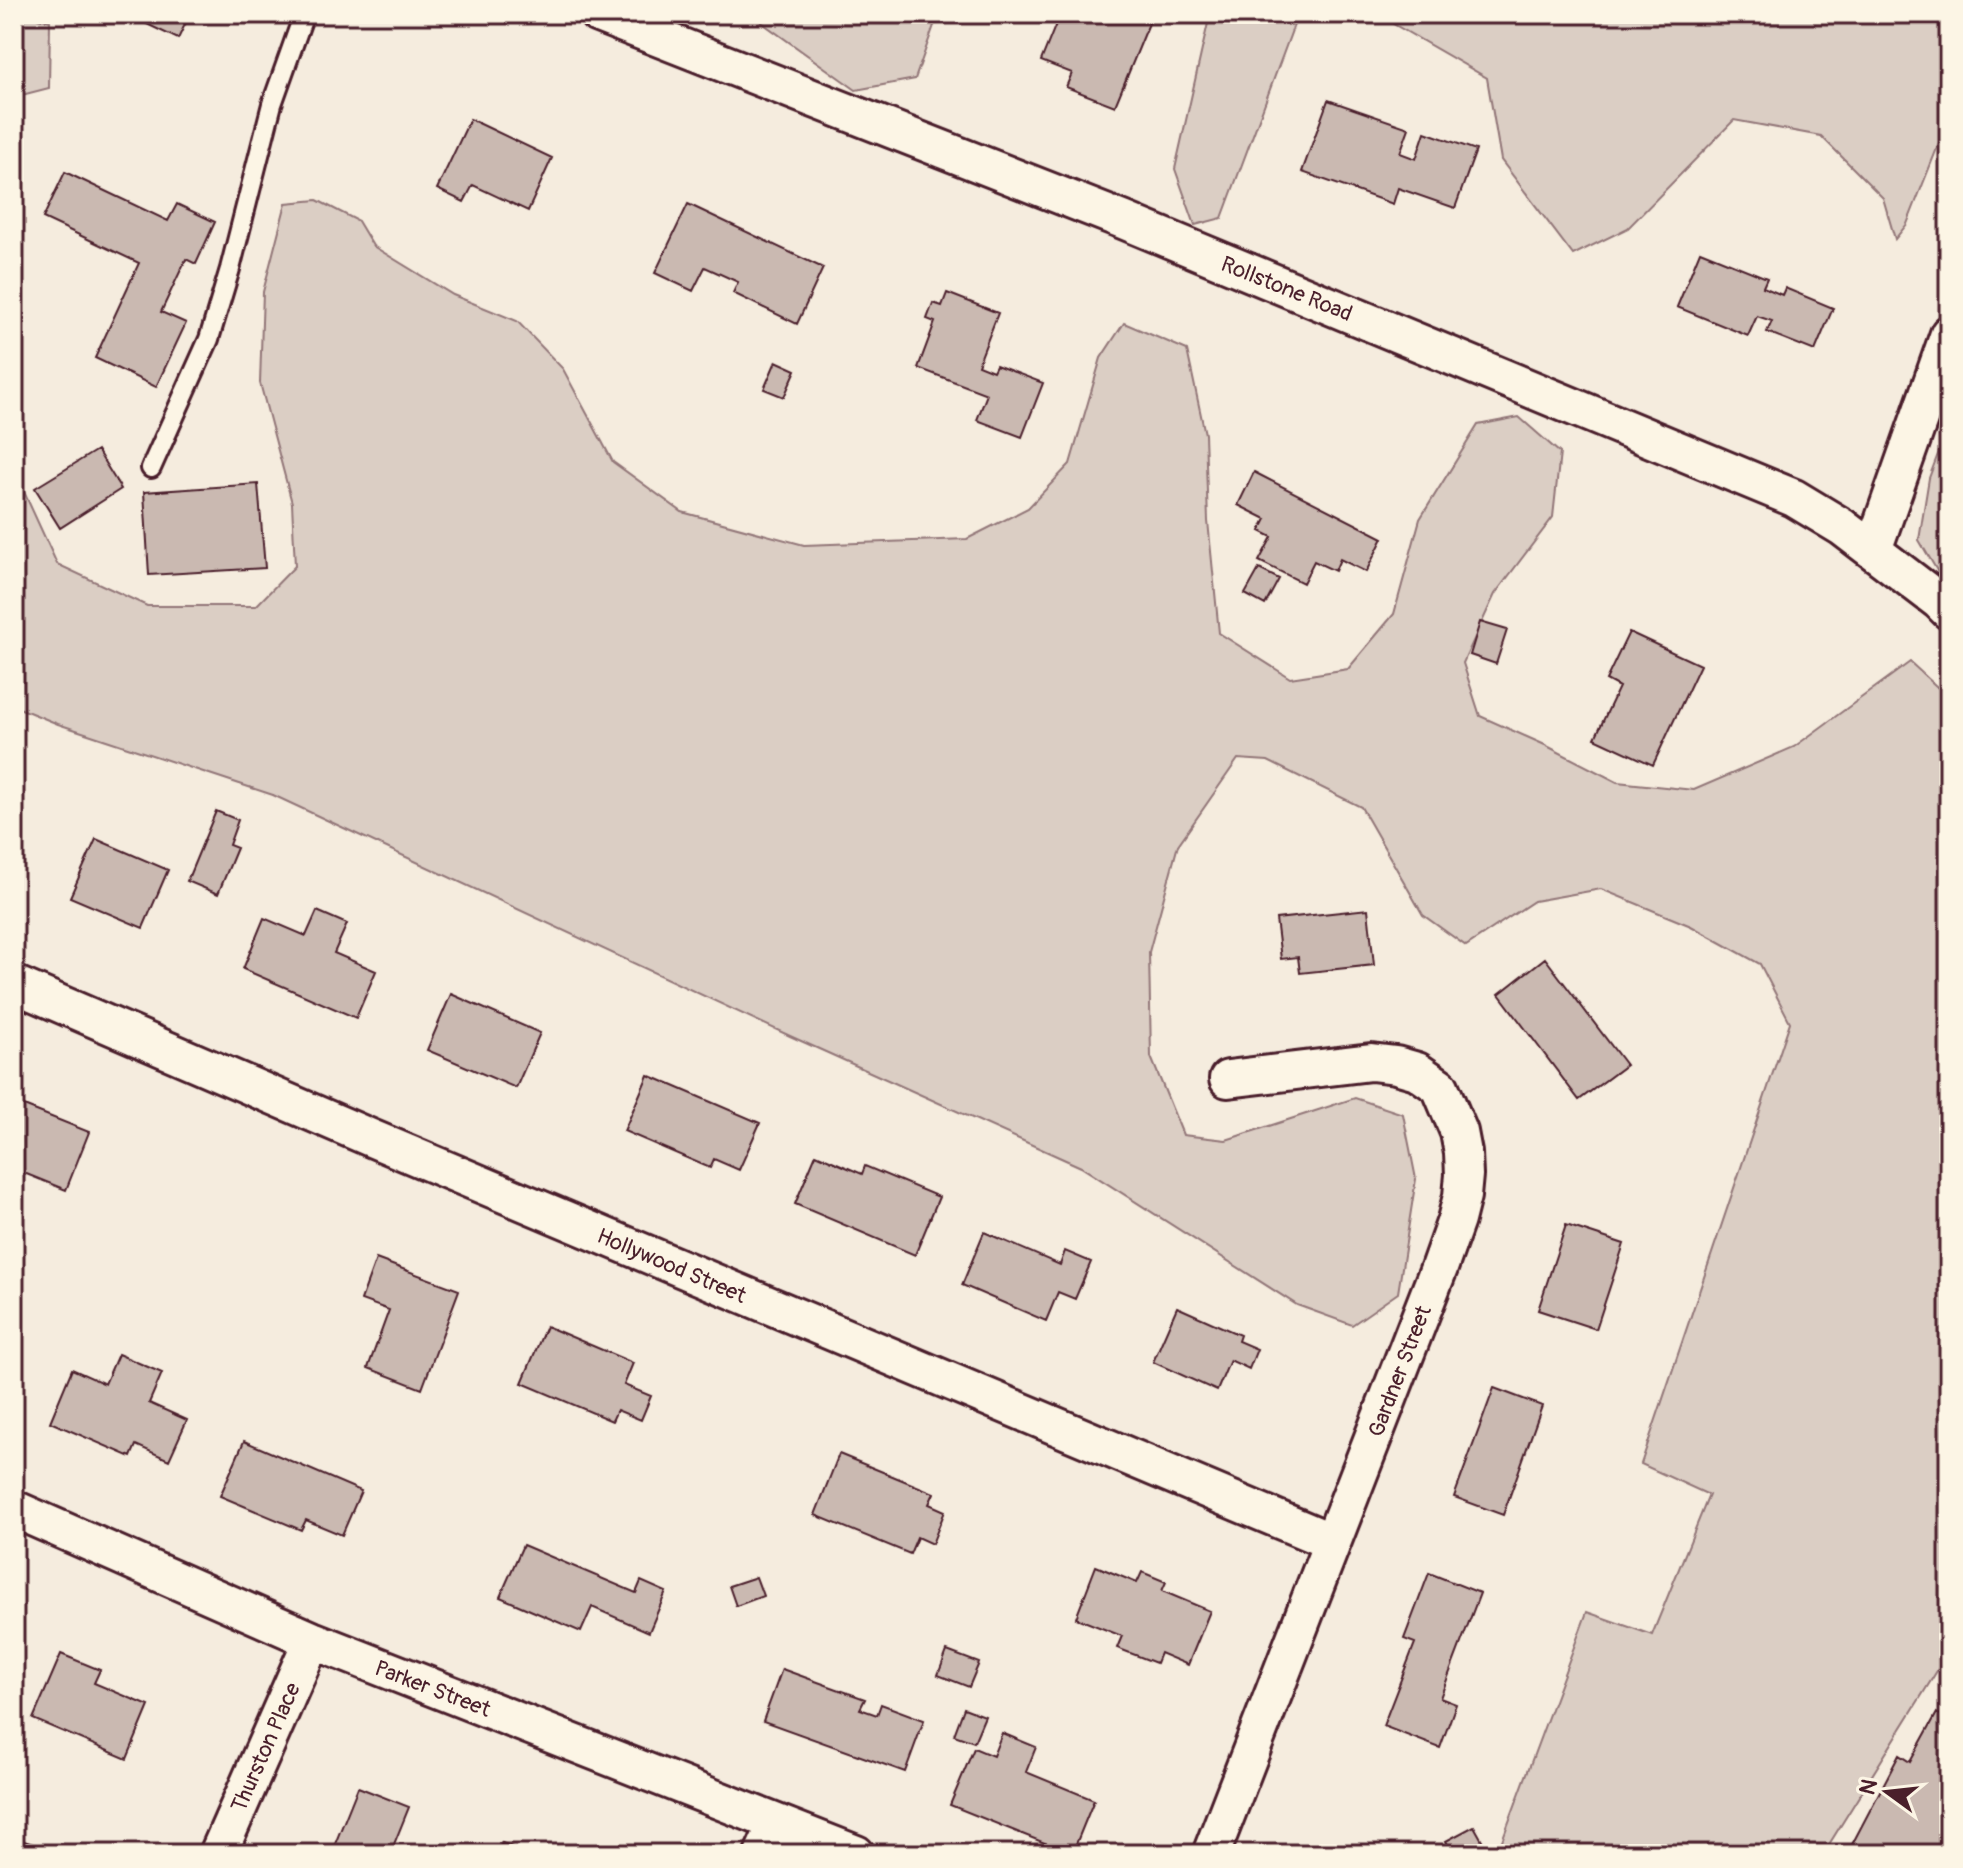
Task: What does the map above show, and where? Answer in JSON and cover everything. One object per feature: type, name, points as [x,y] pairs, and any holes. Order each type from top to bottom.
[{"type":"street","name":"Rollstone Road","points":[[598,14],[1123,220],[1755,480],[1794,498],[1842,527],[1949,611]]},
{"type":"street","points":[[1873,550],[1949,334]]},
{"type":"street","name":"Hollywood Street","points":[[14,984],[371,1138],[1332,1542]]},
{"type":"street","name":"Gardner Street","points":[[1211,1854],[1456,1220],[1464,1175],[1459,1132],[1440,1087],[1417,1071],[1371,1062],[1228,1079]]},
{"type":"street","name":"Parker Street","points":[[14,1509],[770,1838],[856,1854]]},
{"type":"street","name":"Thurston Place","points":[[218,1854],[312,1640]]},
{"type":"lane","points":[[151,468],[209,339],[272,104],[304,14]]},
{"type":"shaded area","points":[[14,14],[50,21],[49,88],[14,97]]},
{"type":"shaded area","points":[[750,14],[938,14],[915,79],[856,90]]},
{"type":"shaded area","points":[[1210,14],[1298,14],[1222,218],[1195,225],[1175,169]]},
{"type":"shaded area","points":[[1376,14],[1949,14],[1949,118],[1907,224],[1895,239],[1883,198],[1821,136],[1734,120],[1628,228],[1573,255],[1501,160],[1487,78]]},
{"type":"shaded area","points":[[317,200],[358,221],[373,246],[453,295],[517,321],[563,369],[613,462],[682,512],[804,545],[967,539],[1028,508],[1070,464],[1101,358],[1124,323],[1187,350],[1205,434],[1208,521],[1219,633],[1290,678],[1348,669],[1394,614],[1420,519],[1478,425],[1519,417],[1560,453],[1553,517],[1495,594],[1463,663],[1480,716],[1617,782],[1694,790],[1794,747],[1910,662],[1949,698],[1949,1454],[1946,1471],[1949,1485],[1949,1648],[1823,1854],[1497,1854],[1587,1612],[1652,1635],[1709,1495],[1641,1464],[1790,1022],[1760,964],[1691,926],[1601,889],[1534,901],[1466,946],[1423,915],[1361,807],[1268,761],[1238,759],[1178,845],[1149,952],[1151,1057],[1183,1135],[1226,1140],[1355,1098],[1403,1114],[1416,1179],[1398,1293],[1352,1325],[1297,1305],[1081,1167],[790,1036],[273,795],[58,724],[14,706],[14,470],[57,564],[147,606],[256,606],[295,566],[292,503],[260,383],[263,292],[286,203]]},
{"type":"shaded area","points":[[1949,425],[1949,579],[1939,574],[1919,540],[1929,478]]},
{"type":"building","points":[[126,14],[190,14],[178,39]]},
{"type":"building","points":[[1060,14],[1152,16],[1115,106],[1066,87],[1072,73],[1041,61]]},
{"type":"building","points":[[1328,100],[1409,128],[1400,153],[1416,159],[1425,132],[1476,150],[1455,208],[1398,188],[1393,204],[1302,172]]},
{"type":"building","points":[[470,119],[552,158],[528,211],[473,185],[464,202],[437,189]]},
{"type":"building","points":[[65,172],[168,221],[177,204],[215,222],[196,264],[186,259],[161,312],[186,323],[156,387],[95,358],[139,263],[43,218]]},
{"type":"building","points":[[688,204],[823,268],[797,324],[733,293],[738,282],[705,267],[693,291],[655,273]]},
{"type":"building","points":[[1700,251],[1767,278],[1763,287],[1782,295],[1785,288],[1833,308],[1815,351],[1767,332],[1772,321],[1757,316],[1748,336],[1677,307]]},
{"type":"building","points":[[947,293],[998,313],[978,365],[993,371],[996,365],[1043,383],[1022,437],[977,420],[987,394],[918,368],[935,322],[927,319],[933,303],[942,306]]},
{"type":"building","points":[[776,361],[796,370],[784,397],[764,389]]},
{"type":"building","points":[[97,450],[121,489],[60,528],[35,488]]},
{"type":"building","points":[[1254,472],[1383,538],[1366,572],[1340,559],[1335,571],[1314,561],[1303,583],[1259,561],[1272,537],[1260,531],[1266,519],[1238,505]]},
{"type":"building","points":[[258,484],[265,568],[149,575],[144,492]]},
{"type":"building","points":[[1259,569],[1279,579],[1265,605],[1245,594]]},
{"type":"building","points":[[1480,622],[1507,630],[1496,664],[1470,655]]},
{"type":"building","points":[[1629,632],[1700,665],[1653,765],[1595,738],[1619,687],[1606,680]]},
{"type":"building","points":[[216,811],[238,820],[229,845],[237,848],[218,894],[187,881]]},
{"type":"building","points":[[96,839],[168,870],[143,928],[70,897]]},
{"type":"building","points":[[1368,909],[1374,965],[1300,973],[1298,957],[1281,959],[1276,919]]},
{"type":"building","points":[[317,911],[347,924],[334,953],[376,971],[356,1018],[243,969],[264,918],[306,936]]},
{"type":"building","points":[[1545,958],[1626,1065],[1579,1100],[1499,994]]},
{"type":"building","points":[[451,994],[540,1033],[516,1088],[427,1050]]},
{"type":"building","points":[[648,1075],[760,1123],[739,1170],[714,1159],[710,1168],[624,1131]]},
{"type":"building","points":[[14,1102],[89,1132],[66,1190],[14,1169]]},
{"type":"building","points":[[816,1154],[862,1174],[865,1166],[939,1197],[915,1255],[795,1204]]},
{"type":"building","points":[[1566,1225],[1624,1244],[1596,1329],[1538,1310]]},
{"type":"building","points":[[984,1232],[1060,1265],[1065,1251],[1091,1262],[1075,1299],[1058,1292],[1046,1321],[962,1285]]},
{"type":"building","points":[[376,1259],[459,1290],[422,1389],[368,1368],[389,1310],[361,1300]]},
{"type":"building","points":[[1177,1307],[1240,1335],[1238,1341],[1257,1349],[1249,1369],[1230,1360],[1217,1391],[1153,1362]]},
{"type":"building","points":[[546,1326],[633,1363],[624,1385],[651,1396],[641,1420],[617,1410],[612,1421],[522,1383]]},
{"type":"building","points":[[118,1354],[162,1373],[149,1403],[187,1420],[169,1460],[136,1445],[131,1457],[50,1422],[72,1369],[105,1384]]},
{"type":"building","points":[[1494,1388],[1542,1406],[1503,1515],[1454,1497]]},
{"type":"building","points":[[244,1441],[361,1491],[342,1535],[306,1520],[301,1530],[220,1496]]},
{"type":"building","points":[[839,1454],[934,1493],[929,1504],[945,1511],[932,1544],[917,1537],[910,1554],[815,1515]]},
{"type":"building","points":[[523,1545],[636,1593],[641,1581],[666,1592],[649,1632],[592,1607],[581,1632],[500,1597]]},
{"type":"building","points":[[1096,1566],[1137,1583],[1142,1572],[1166,1582],[1162,1591],[1210,1611],[1188,1665],[1160,1653],[1156,1663],[1117,1648],[1122,1636],[1076,1618]]},
{"type":"building","points":[[1429,1573],[1480,1593],[1440,1698],[1456,1704],[1440,1748],[1383,1726],[1415,1643],[1404,1639]]},
{"type":"building","points":[[756,1577],[763,1596],[736,1606],[729,1586]]},
{"type":"building","points":[[947,1651],[979,1663],[969,1687],[938,1675]]},
{"type":"building","points":[[61,1654],[100,1670],[94,1683],[149,1706],[127,1759],[33,1719]]},
{"type":"building","points":[[782,1669],[865,1699],[860,1709],[877,1715],[881,1704],[924,1720],[905,1772],[763,1721]]},
{"type":"building","points":[[964,1708],[985,1716],[974,1742],[954,1735]]},
{"type":"building","points":[[1937,1713],[1949,1720],[1949,1854],[1847,1854],[1899,1755],[1910,1762]]},
{"type":"building","points":[[1002,1733],[1036,1747],[1026,1772],[1094,1800],[1072,1854],[950,1805],[974,1748],[993,1756]]},
{"type":"building","points":[[358,1787],[409,1807],[390,1854],[331,1854]]},
{"type":"building","points":[[1474,1826],[1483,1842],[1460,1854],[1453,1854],[1446,1841]]},
{"type":"building","points":[[18,1839],[63,1854],[14,1854]]},
{"type":"building","points":[[502,1843],[530,1854],[497,1854]]}]
